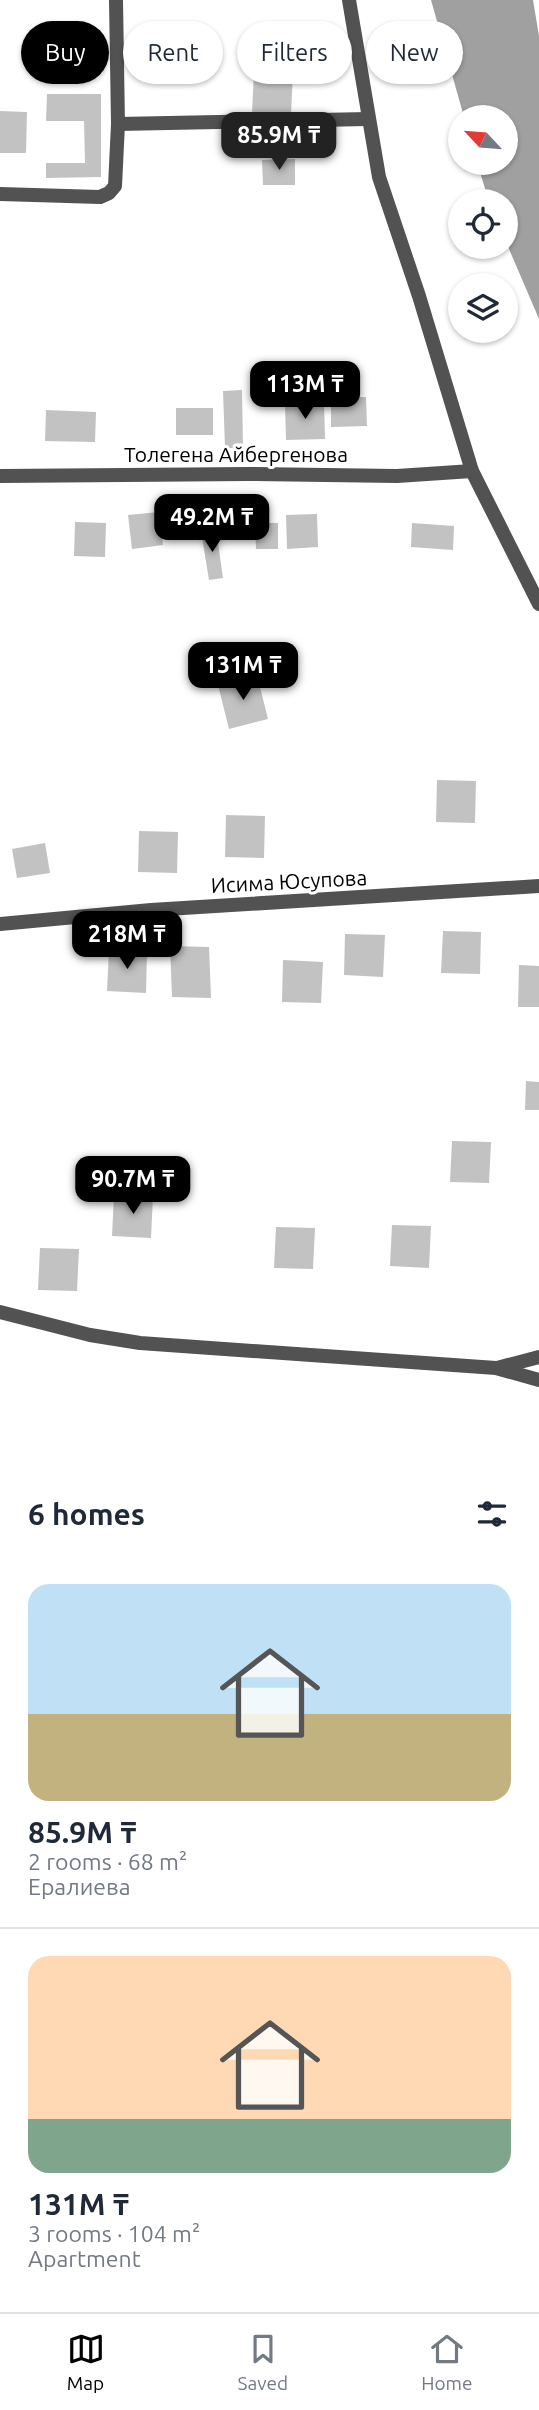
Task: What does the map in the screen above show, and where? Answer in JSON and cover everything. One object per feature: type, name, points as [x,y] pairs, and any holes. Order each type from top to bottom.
[{"type":"street","points":[[0,194],[100,197],[110,193],[115,186],[118,124],[116,0]]},
{"type":"street","points":[[349,0],[379,177],[419,296],[472,471],[539,604]]},
{"type":"street","points":[[118,124],[368,120]]},
{"type":"street","name":"Толегена Айбергенова","points":[[0,476],[397,476],[472,471]]},
{"type":"street","name":"Исима Юсупова","points":[[0,924],[151,910],[539,886]]},
{"type":"street","points":[[0,1312],[90,1335],[140,1343],[496,1368],[539,1380]]},
{"type":"street","points":[[496,1368],[539,1357]]},
{"type":"shaded area","points":[[431,0],[533,0],[539,36],[539,319],[513,259],[518,259],[518,189],[485,189],[481,175],[518,175],[518,105],[461,105],[455,84],[463,84],[463,21],[437,21]]},
{"type":"building","points":[[253,84],[292,84],[291,114],[252,113]]},
{"type":"building","points":[[47,94],[101,94],[101,177],[46,178],[46,163],[85,163],[84,121],[46,121]]},
{"type":"building","points":[[0,111],[27,112],[26,153],[0,153]]},
{"type":"building","points":[[295,159],[295,185],[263,185],[262,160]]},
{"type":"building","points":[[242,390],[243,448],[225,448],[223,391]]},
{"type":"building","points":[[366,397],[367,426],[331,427],[331,398]]},
{"type":"building","points":[[324,402],[325,439],[286,440],[285,404]]},
{"type":"building","points":[[176,408],[213,408],[213,435],[176,435]]},
{"type":"building","points":[[46,410],[96,412],[95,442],[45,441]]},
{"type":"building","points":[[159,512],[163,545],[132,549],[128,515]]},
{"type":"building","points":[[317,514],[318,547],[287,549],[286,515]]},
{"type":"building","points":[[75,522],[106,523],[105,557],[74,556]]},
{"type":"building","points":[[255,523],[278,523],[278,549],[256,549]]},
{"type":"building","points":[[412,523],[454,526],[453,550],[411,547]]},
{"type":"building","points":[[216,529],[223,578],[209,580],[201,531]]},
{"type":"building","points":[[257,675],[268,719],[229,729],[218,685]]},
{"type":"building","points":[[437,780],[476,781],[475,823],[436,822]]},
{"type":"building","points":[[226,815],[265,816],[264,858],[225,857]]},
{"type":"building","points":[[139,831],[178,832],[177,873],[138,872]]},
{"type":"building","points":[[45,843],[50,873],[17,878],[12,849]]},
{"type":"building","points":[[443,931],[481,932],[480,974],[441,973]]},
{"type":"building","points":[[345,934],[385,935],[383,977],[344,975]]},
{"type":"building","points":[[170,946],[209,947],[211,998],[172,997]]},
{"type":"building","points":[[109,950],[147,951],[146,993],[107,991]]},
{"type":"building","points":[[283,960],[323,962],[321,1003],[282,1002]]},
{"type":"building","points":[[519,965],[539,966],[539,1007],[518,1007]]},
{"type":"building","points":[[526,1081],[539,1082],[539,1110],[525,1110]]},
{"type":"building","points":[[452,1141],[491,1142],[489,1183],[450,1182]]},
{"type":"building","points":[[114,1195],[153,1196],[151,1238],[112,1236]]},
{"type":"building","points":[[392,1225],[431,1226],[429,1268],[390,1266]]},
{"type":"building","points":[[276,1227],[315,1228],[313,1269],[274,1268]]},
{"type":"building","points":[[40,1248],[79,1249],[77,1291],[38,1290]]}]
